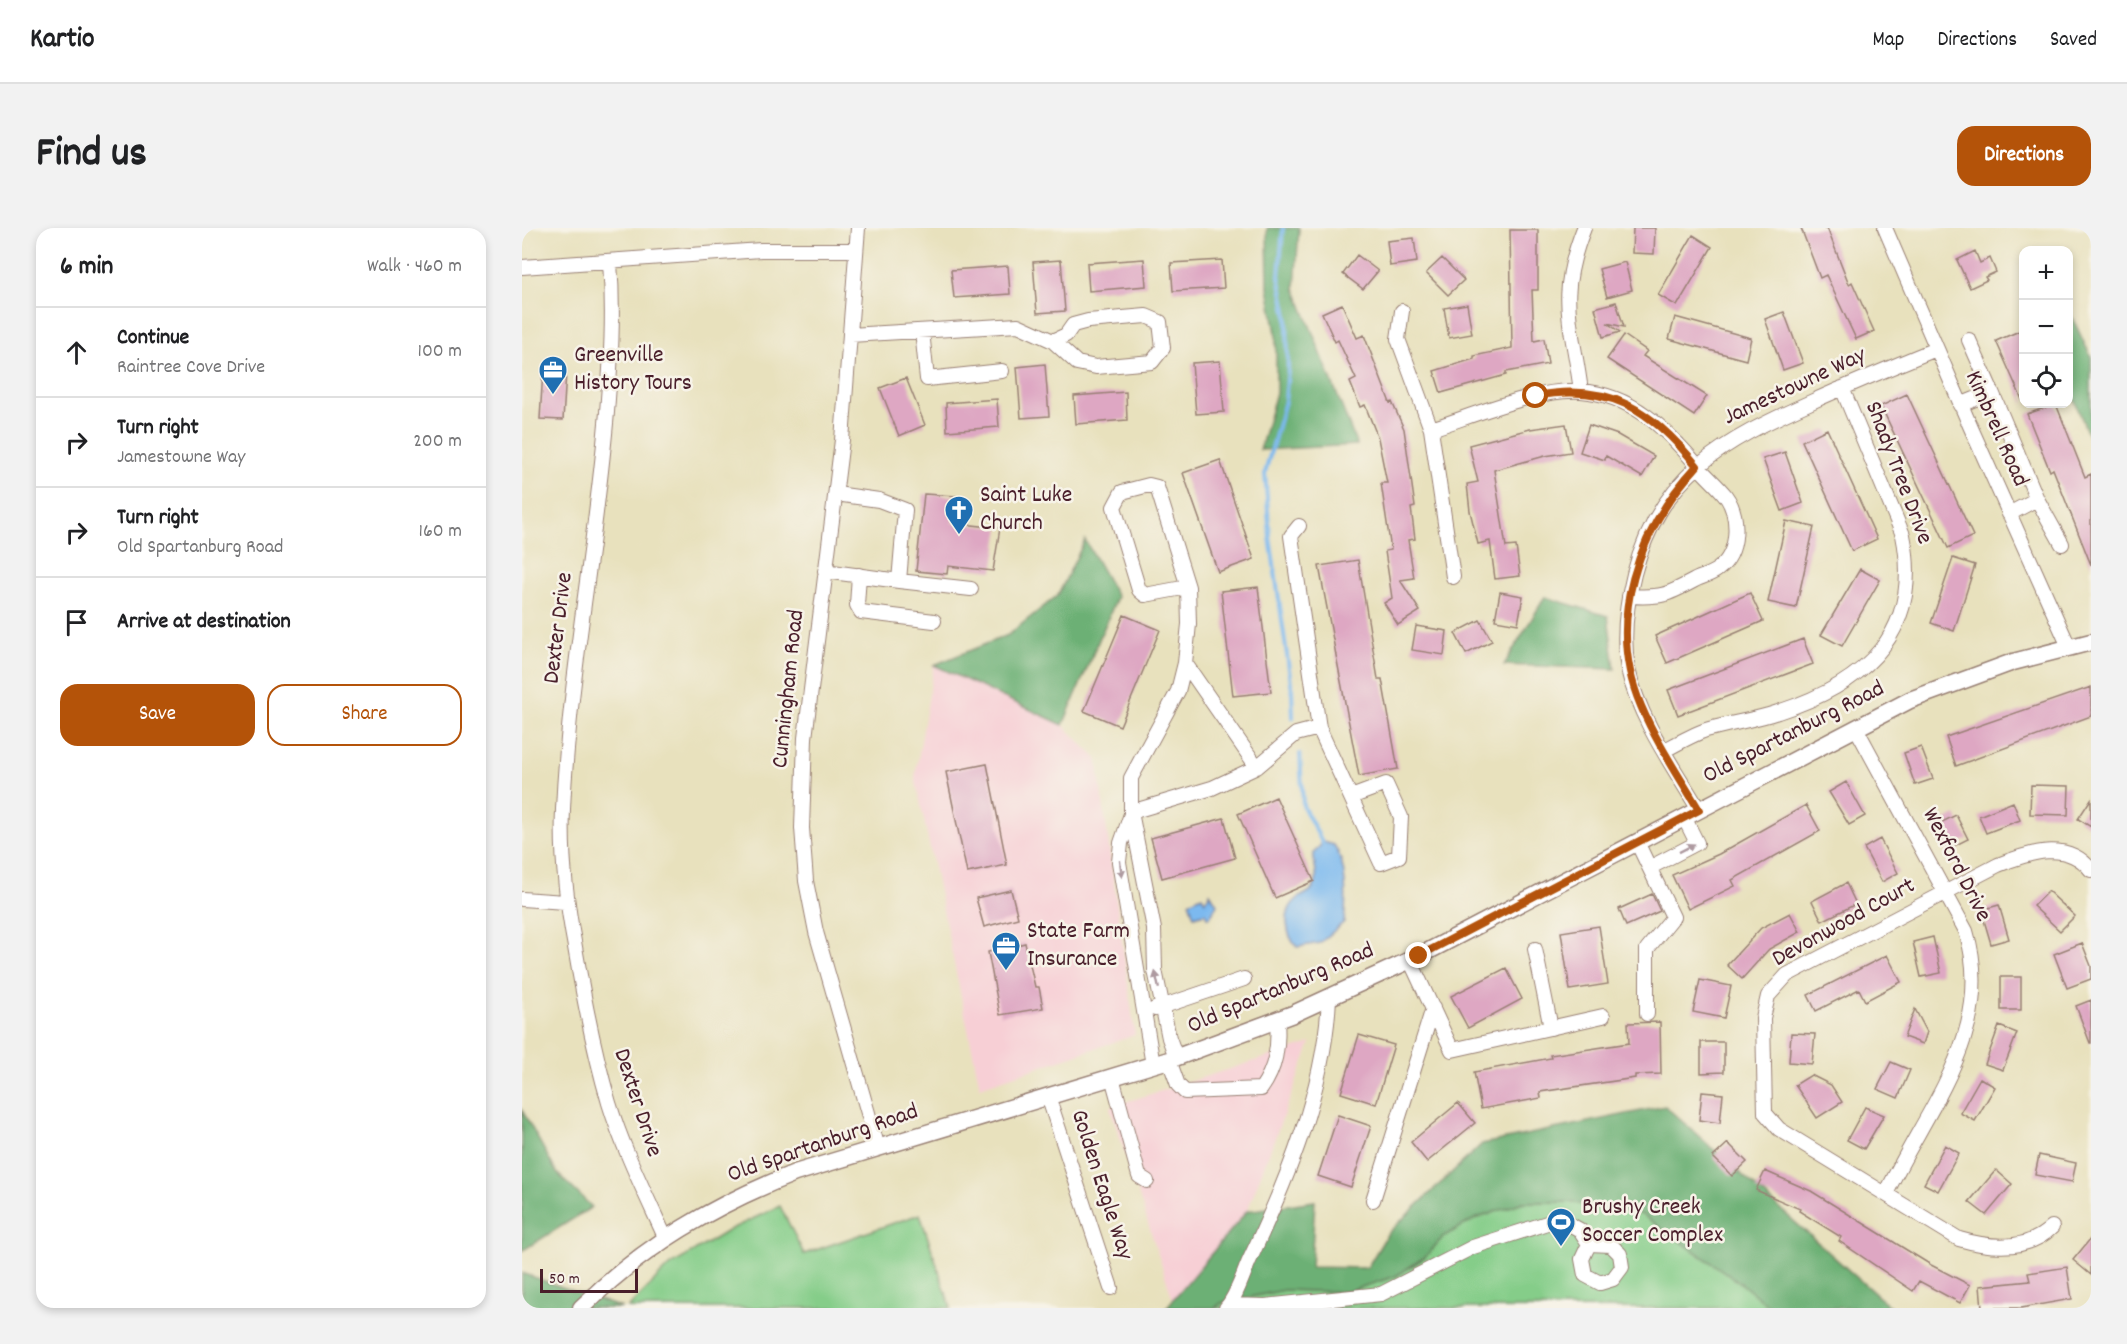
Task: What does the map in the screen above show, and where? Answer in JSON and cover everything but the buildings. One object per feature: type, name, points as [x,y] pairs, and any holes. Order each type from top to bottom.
[{"type":"main road","name":"Old Spartanburg Road","points":[[581,1308],[623,1270],[665,1237],[754,1190],[878,1148],[1166,1060],[1277,1021],[1410,960],[1856,728],[1955,682],[2091,642]]},
{"type":"street","name":"Cunningham Road","points":[[858,228],[836,495],[816,635],[802,784],[802,828],[806,881],[816,932],[878,1148]]},
{"type":"street","points":[[1581,391],[1567,301],[1569,270],[1584,228]]},
{"type":"street","name":"Kimbrell Road","points":[[1885,228],[1960,405],[2069,647]]},
{"type":"street","points":[[522,267],[761,250],[856,250]]},
{"type":"street","name":"Dexter Drive","points":[[610,262],[613,300],[612,342],[603,451],[567,752],[563,812],[566,902],[596,1052],[610,1106],[628,1154],[665,1237]]},
{"type":"street","points":[[1402,310],[1398,339],[1431,429],[1453,577]]},
{"type":"street","points":[[850,335],[1018,325],[1053,341],[1077,363],[1096,367],[1152,362],[1163,348],[1160,322],[1146,316],[1088,321],[1073,326],[1066,335],[1053,341]]},
{"type":"street","points":[[922,331],[927,379],[1002,371]]},
{"type":"street","points":[[1969,340],[2037,500],[2062,544]]},
{"type":"street","name":"Jamestowne Way","points":[[1651,867],[1697,843],[1692,813],[1665,750],[1640,705],[1628,668],[1625,632],[1629,596],[1638,561],[1657,517],[1677,488],[1697,466],[1725,444],[1754,427],[1936,349]]},
{"type":"street","name":"Shady Tree Drive","points":[[1665,750],[1704,731],[1778,712],[1818,696],[1868,663],[1897,627],[1906,603],[1908,581],[1908,559],[1903,535],[1842,388]]},
{"type":"street","points":[[1431,429],[1536,396],[1581,391],[1612,399],[1648,416],[1673,435],[1697,466],[1725,496],[1733,510],[1736,531],[1728,559],[1718,570],[1673,593],[1650,597],[1629,596]]},
{"type":"street","points":[[1960,405],[1992,392]]},
{"type":"street","points":[[1166,1060],[1163,1007],[1155,970],[1154,929],[1131,812],[1131,778],[1178,691],[1185,663],[1189,624],[1188,586],[1157,487],[1149,485],[1122,492],[1114,507],[1139,590],[1145,595],[1188,586]]},
{"type":"street","points":[[836,495],[879,500],[904,510],[899,580]]},
{"type":"street","points":[[2009,514],[2037,500]]},
{"type":"street","points":[[1299,526],[1291,536],[1319,728],[1381,863],[1399,856],[1401,817],[1386,784],[1351,797]]},
{"type":"street","points":[[825,571],[972,589]]},
{"type":"street","points":[[859,575],[857,605],[861,612],[934,621]]},
{"type":"street","points":[[1185,663],[1257,767]]},
{"type":"street","points":[[1131,812],[1212,788],[1257,767],[1296,734],[1319,728]]},
{"type":"street","name":"Wexford Drive","points":[[1856,728],[1966,931],[1971,947],[1976,982],[1972,1014],[1959,1056],[1886,1194]]},
{"type":"street","points":[[1131,812],[1121,843],[1119,862],[1145,1012],[1178,1085],[1185,1092],[1261,1089],[1273,1070],[1278,1040],[1277,1021]]},
{"type":"street","points":[[1637,842],[1651,867],[1673,917],[1647,949],[1647,1014]]},
{"type":"street","name":"Devonwood Court","points":[[2052,1227],[2040,1236],[2016,1245],[1974,1244],[1947,1234],[1779,1129],[1768,1118],[1764,1107],[1765,1008],[1773,989],[1787,975],[1998,865],[2034,853],[2059,851],[2084,861],[2091,870]]},
{"type":"street","points":[[522,899],[566,902]]},
{"type":"street","points":[[1535,949],[1551,1028]]},
{"type":"street","points":[[1410,960],[1452,1050],[1604,1016]]},
{"type":"street","points":[[1145,1012],[1244,979]]},
{"type":"street","points":[[1329,998],[1328,1031],[1314,1100],[1260,1238],[1227,1306],[1265,1306],[1381,1294],[1473,1247],[1547,1223],[1562,1221],[1580,1230],[1589,1244]]},
{"type":"street","points":[[1373,1200],[1433,1008]]},
{"type":"street","points":[[1112,1077],[1139,1176],[1147,1181]]},
{"type":"street","name":"Golden Eagle Way","points":[[1048,1096],[1112,1288]]},
{"type":"shaded area","points":[[934,665],[1063,725],[1097,759],[1135,1035],[980,1087],[915,777]]},
{"type":"shaded area","points":[[1311,1043],[1247,1211],[1173,1300],[1110,1107]]},
{"type":"green space","points":[[1267,228],[1299,228],[1295,288],[1357,445],[1260,450],[1276,393],[1276,333],[1268,288]]},
{"type":"green space","points":[[2073,319],[2091,357],[2091,442],[2073,396]]},
{"type":"green space","points":[[1085,540],[1117,597],[1063,725],[934,665],[1008,635],[1058,595]]},
{"type":"green space","points":[[1545,597],[1608,616],[1615,669],[1504,665]]},
{"type":"green space","points":[[1665,1106],[1891,1308],[1771,1308],[1742,1284],[1641,1214],[1569,1202],[1523,1202],[1475,1219],[1444,1236],[1425,1257],[1396,1276],[1346,1292],[1284,1290],[1221,1303],[1215,1308],[1166,1308],[1247,1211],[1315,1201],[1311,1267],[1367,1268],[1388,1233],[1482,1144]]},
{"type":"green space","points":[[522,1110],[557,1173],[592,1207],[522,1251]]},
{"type":"green space","name":"Brushy Creek Soccer Complex","points":[[1523,1202],[1569,1202],[1641,1214],[1742,1284],[1771,1308],[1215,1308],[1221,1303],[1284,1290],[1346,1292],[1396,1276],[1425,1257],[1444,1236],[1475,1219]]},
{"type":"green space","points":[[780,1206],[804,1254],[920,1214],[951,1308],[628,1308],[668,1267],[731,1229]]},
{"type":"green space","points":[[522,1273],[622,1308],[522,1308]]},
{"type":"water","points":[[1323,842],[1334,845],[1344,872],[1346,903],[1344,922],[1320,943],[1297,947],[1290,937],[1287,917],[1296,900],[1310,891],[1316,882],[1314,853]]},
{"type":"water","points":[[1210,893],[1217,904],[1210,917],[1207,917],[1205,913],[1194,916],[1189,902],[1202,896],[1205,901]]},
{"type":"waterway","points":[[1283,228],[1279,276],[1287,316],[1288,370],[1285,401],[1265,473],[1270,537],[1292,690],[1293,718]]},
{"type":"waterway","points":[[1300,754],[1303,806],[1323,844]]},
{"type":"place","name":"Greenville History Tours","points":[[553,396]]},
{"type":"place","name":"Saint Luke Church","points":[[959,536]]},
{"type":"place","name":"State Farm Insurance","points":[[1006,972]]},
{"type":"place","name":"Brushy Creek Soccer Complex","points":[[1561,1248]]},
{"type":"route","points":[[1419,956],[1699,810],[1640,705],[1628,668],[1625,632],[1629,596],[1646,540],[1657,517],[1677,488],[1697,466],[1673,435],[1632,407],[1581,391],[1536,396]]}]
